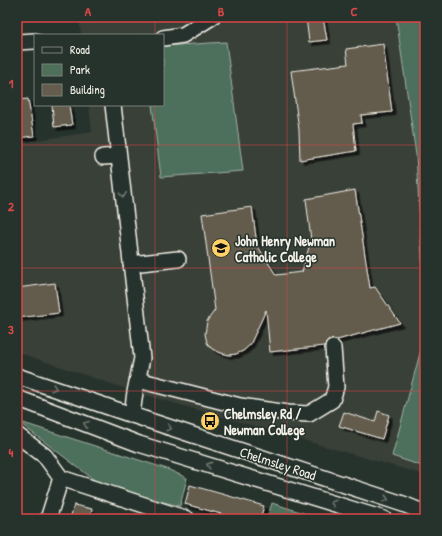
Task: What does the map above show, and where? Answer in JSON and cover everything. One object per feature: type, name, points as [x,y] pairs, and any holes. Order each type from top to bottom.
[{"type":"street","points":[[164,38],[183,35],[212,17]]},
{"type":"street","points":[[17,42],[34,41]]},
{"type":"street","points":[[113,106],[131,264],[132,333],[142,358],[132,415]]},
{"type":"street","points":[[103,157],[118,156]]},
{"type":"street","points":[[131,264],[178,259]]},
{"type":"street","points":[[138,380],[240,406],[288,413],[309,414],[332,400],[336,387],[333,348]]},
{"type":"street","name":"Chelmsley Road","points":[[17,376],[404,504],[425,513]]},
{"type":"street","name":"Chelmsley Road","points":[[17,398],[139,444],[384,519]]},
{"type":"street","points":[[17,435],[45,456],[61,478],[187,519]]},
{"type":"street","points":[[48,519],[61,478]]},
{"type":"shaded area","name":"John Henry Newman Catholic College","points":[[79,17],[425,17],[425,475],[135,392],[17,352],[17,143],[92,132],[89,106],[164,106],[164,34],[81,34]]},
{"type":"green space","points":[[396,17],[425,17],[425,308],[416,155]]},
{"type":"green space","points":[[226,42],[243,171],[161,177],[152,106],[164,106],[164,46]]},
{"type":"green space","points":[[425,335],[425,467],[392,456]]},
{"type":"green space","points":[[17,421],[167,469],[187,478],[180,506],[130,494],[97,482]]},
{"type":"green space","points":[[272,503],[322,519],[267,519]]},
{"type":"building","points":[[306,17],[323,17],[327,40],[309,42]]},
{"type":"building","points":[[383,44],[392,112],[361,115],[362,123],[353,124],[356,151],[300,160],[299,130],[291,71],[348,64],[346,49]]},
{"type":"building","points":[[28,99],[34,136],[17,138],[17,100]]},
{"type":"building","points":[[52,106],[69,106],[72,125],[54,127]]},
{"type":"building","points":[[355,190],[370,288],[375,287],[400,323],[337,340],[332,339],[324,346],[270,352],[266,310],[250,345],[243,351],[229,355],[212,349],[207,343],[205,334],[207,321],[215,310],[202,214],[252,207],[257,245],[276,275],[302,272],[311,240],[306,199]]},
{"type":"building","points":[[55,283],[59,313],[17,318],[17,288]]},
{"type":"building","points":[[378,411],[389,415],[382,439],[339,426],[344,412],[375,422]]},
{"type":"building","points":[[190,485],[264,506],[260,519],[239,519],[185,504]]},
{"type":"building","points":[[74,505],[92,509],[90,519],[70,519]]},
{"type":"place","name":"John Henry Newman Catholic College","points":[[221,248]]},
{"type":"place","name":"Chelmsley Rd / Newman College","points":[[210,421]]}]
